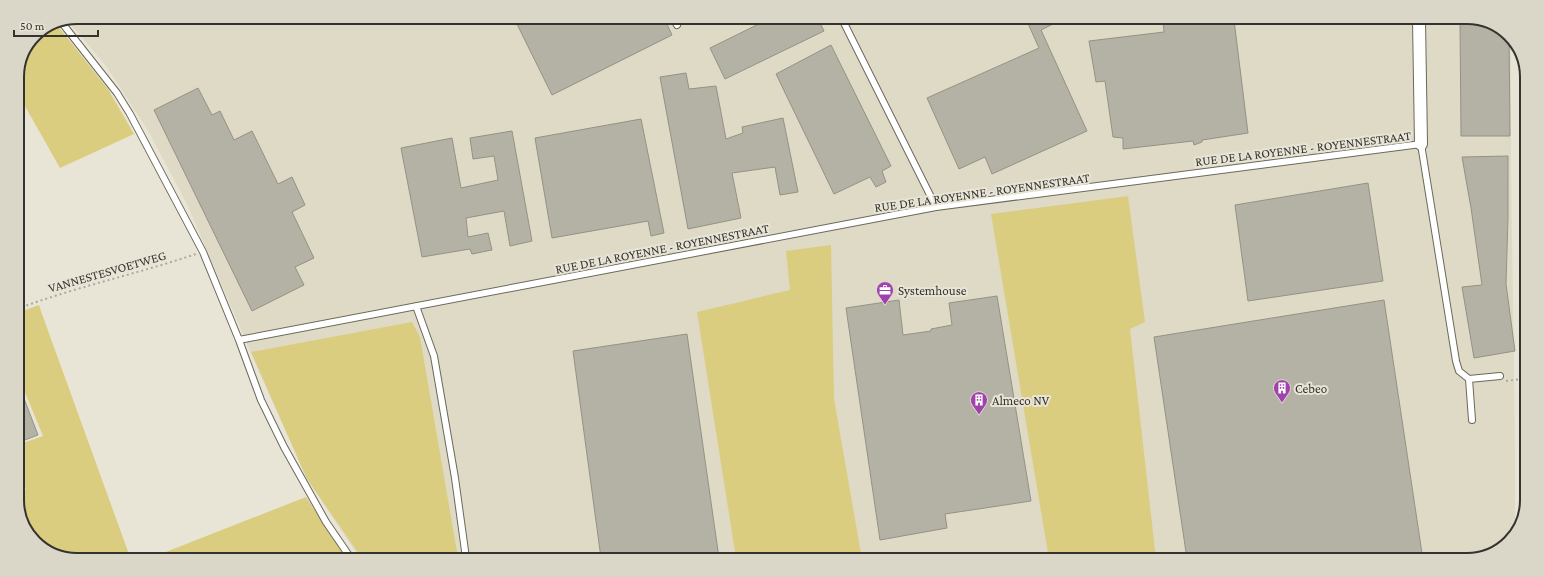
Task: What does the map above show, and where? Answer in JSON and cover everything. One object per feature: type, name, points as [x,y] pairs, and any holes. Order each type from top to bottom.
[{"type":"street","points":[[1419,24],[1421,144]]},
{"type":"lane","points":[[844,24],[936,208]]},
{"type":"lane","points":[[64,26],[117,93],[130,114],[203,252],[239,340],[261,400],[284,447],[326,522],[347,553]]},
{"type":"lane","name":"RUE DE LA ROYENNE - ROYENNESTRAAT","points":[[239,340],[936,208],[1421,144],[1456,361],[1459,371],[1469,379]]},
{"type":"lane","points":[[416,306],[434,356],[455,478],[465,553]]},
{"type":"lane","points":[[1472,420],[1469,379],[1500,376]]},
{"type":"path","name":"VANNESTESVOETWEG","points":[[24,306],[43,299],[160,266],[203,252]]},
{"type":"path","points":[[1500,376],[1506,381],[1520,379]]},
{"type":"shaded area","points":[[1474,24],[1484,27],[1490,29],[1505,39],[1511,48],[1515,522],[1505,538],[1487,549],[1474,553],[356,553],[307,479],[187,204],[147,129],[106,66],[71,25]]},
{"type":"shaded area","points":[[59,27],[108,89],[134,134],[60,168],[24,104],[24,77],[28,57],[39,39]]},
{"type":"shaded area","points":[[1128,196],[1145,322],[1130,329],[1155,553],[1048,553],[991,214]]},
{"type":"shaded area","points":[[831,245],[834,399],[861,553],[735,553],[697,312],[790,290],[786,251]]},
{"type":"shaded area","points":[[39,305],[129,553],[70,553],[54,548],[39,538],[31,527],[24,504],[24,491],[26,490],[24,485],[24,443],[43,436],[24,390],[24,310]]},
{"type":"shaded area","points":[[412,322],[420,337],[457,553],[358,553],[307,479],[251,352]]},
{"type":"shaded area","points":[[306,497],[343,553],[163,553]]},
{"type":"building","points":[[517,24],[667,24],[672,35],[552,95]]},
{"type":"building","points":[[759,24],[820,24],[824,31],[725,79],[710,48]]},
{"type":"building","points":[[1028,24],[1053,24],[1041,30],[1087,131],[992,174],[985,157],[959,169],[927,98],[1039,48]]},
{"type":"building","points":[[1163,24],[1234,24],[1248,133],[1202,140],[1202,142],[1194,145],[1193,141],[1123,149],[1123,138],[1113,137],[1105,81],[1096,82],[1089,41],[1164,32]]},
{"type":"building","points":[[1460,24],[1474,24],[1490,29],[1505,39],[1509,45],[1510,136],[1461,136]]},
{"type":"building","points":[[831,45],[891,166],[882,171],[886,182],[876,187],[870,177],[834,194],[776,74]]},
{"type":"building","points":[[686,73],[689,89],[716,86],[726,139],[743,133],[742,127],[783,118],[798,192],[780,195],[775,167],[732,173],[741,218],[688,229],[660,77]]},
{"type":"building","points":[[198,88],[212,115],[220,111],[234,140],[252,131],[278,184],[292,177],[305,205],[292,212],[314,258],[295,267],[304,285],[252,311],[154,110]]},
{"type":"building","points":[[641,119],[664,233],[651,236],[648,221],[552,238],[535,138]]},
{"type":"building","points":[[512,131],[532,241],[510,246],[504,211],[466,218],[468,237],[488,233],[492,250],[472,254],[470,249],[422,257],[401,148],[452,138],[461,188],[498,180],[494,156],[473,159],[470,138]]},
{"type":"building","points":[[1508,156],[1506,284],[1515,351],[1474,358],[1462,287],[1482,285],[1462,157]]},
{"type":"building","points":[[1368,183],[1383,281],[1248,301],[1235,205]]},
{"type":"building","points":[[997,296],[1031,501],[945,514],[947,528],[880,540],[846,308],[899,300],[903,335],[931,331],[931,329],[952,325],[949,303]]},
{"type":"building","name":"Cebeo","points":[[1384,300],[1422,553],[1186,553],[1154,337]]},
{"type":"building","points":[[687,334],[718,553],[600,553],[573,351]]},
{"type":"building","points":[[24,398],[38,435],[24,440]]},
{"type":"place","name":"Systemhouse","points":[[885,305]]},
{"type":"place","name":"Cebeo","points":[[1282,403]]},
{"type":"place","name":"Almeco NV","points":[[979,415]]}]
